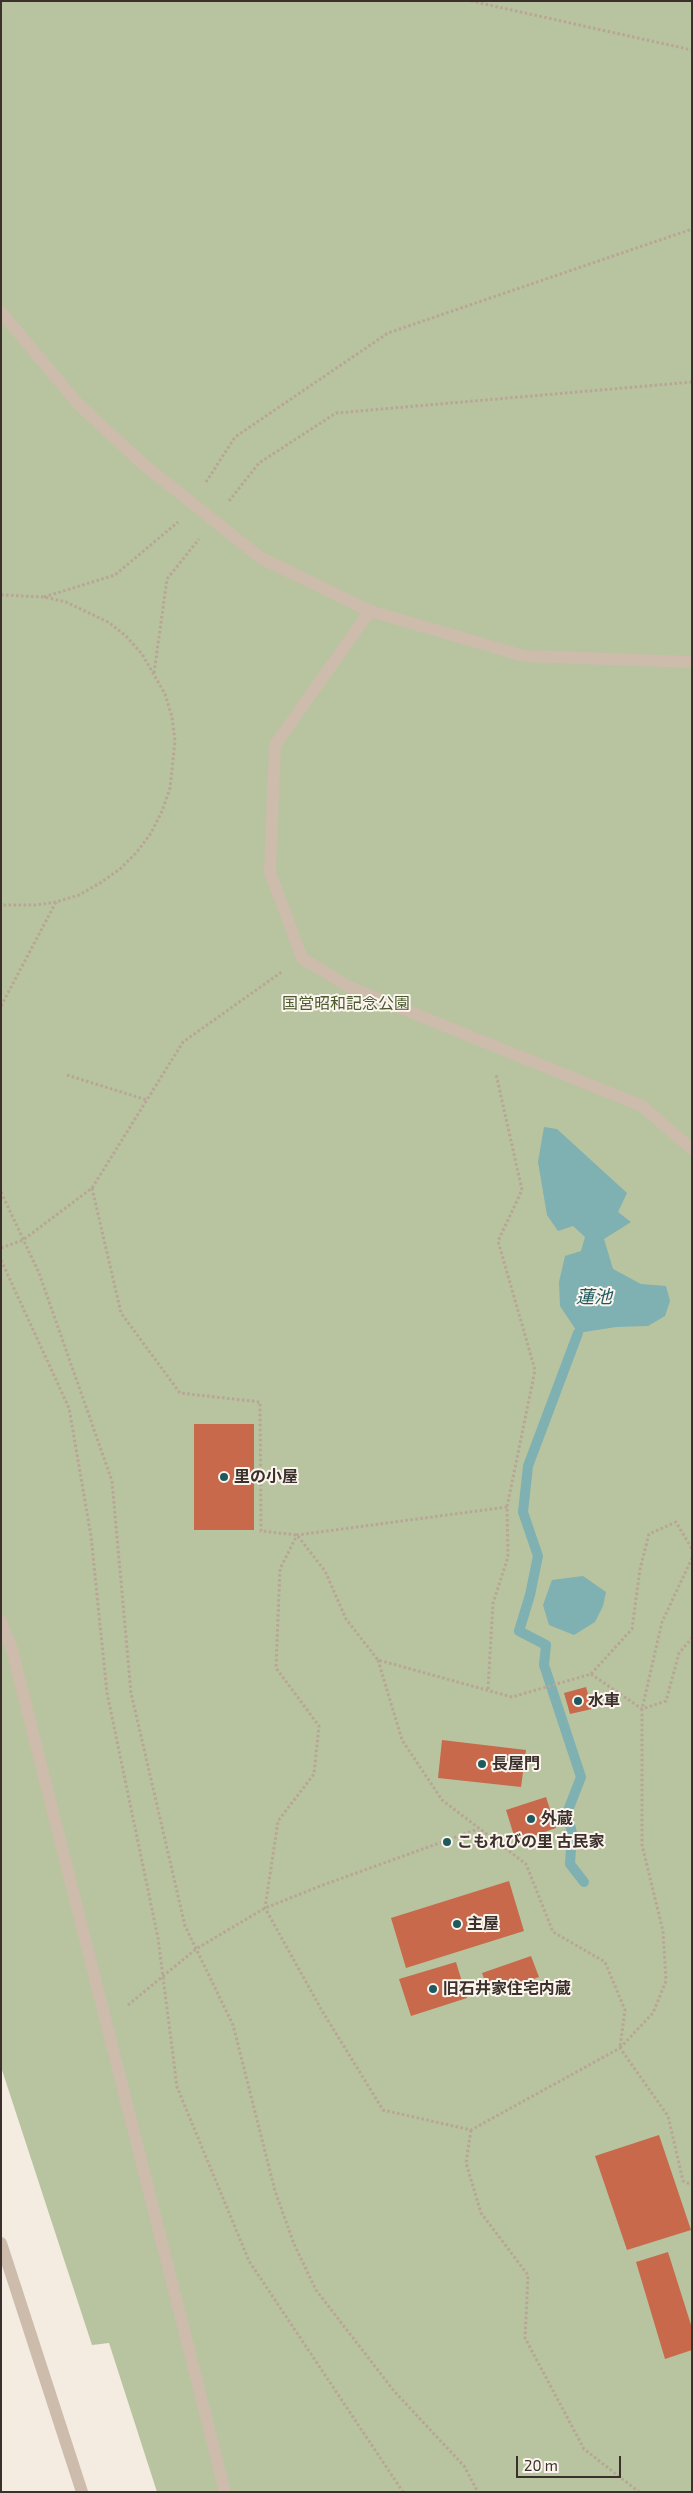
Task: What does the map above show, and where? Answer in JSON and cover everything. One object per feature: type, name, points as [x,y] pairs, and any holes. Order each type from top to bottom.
[{"type":"street","points":[[1,312],[79,405],[144,465],[261,558],[370,611],[524,656],[692,662]]},
{"type":"street","points":[[370,611],[275,745],[270,872],[302,958],[349,987],[642,1106],[692,1149]]},
{"type":"street","points":[[1,1621],[12,1650],[225,2492]]},
{"type":"street","points":[[1,2243],[82,2492]]},
{"type":"path","points":[[471,1],[692,50]]},
{"type":"path","points":[[203,486],[235,437],[388,333],[692,229]]},
{"type":"path","points":[[228,502],[259,463],[336,414],[692,382]]},
{"type":"path","points":[[44,596],[115,575],[182,518]]},
{"type":"path","points":[[154,673],[167,580],[204,533]]},
{"type":"path","points":[[1,905],[36,905],[56,902],[79,895],[120,869],[137,852],[151,833],[162,811],[170,788],[175,741],[172,717],[165,694],[154,673],[131,642],[108,622],[66,602],[44,596],[2,595]]},
{"type":"path","points":[[1,1006],[56,902]]},
{"type":"path","points":[[1,1248],[24,1240],[92,1188],[183,1042],[302,958]]},
{"type":"path","points":[[488,1690],[493,1603],[508,1557],[507,1508],[535,1370],[498,1241],[522,1190],[489,1045]]},
{"type":"path","points":[[67,1075],[147,1100]]},
{"type":"path","points":[[92,1188],[121,1313],[180,1393],[260,1402],[261,1531],[297,1535],[507,1508]]},
{"type":"path","points":[[1,1192],[39,1273],[112,1481],[131,1693],[185,1926],[233,2025],[275,2191],[294,2244],[316,2290],[394,2391],[464,2466],[478,2492]]},
{"type":"path","points":[[1,1260],[69,1408],[91,1536],[107,1693],[158,1938],[177,2087],[249,2261],[403,2492]]},
{"type":"path","points":[[378,1660],[512,1698],[591,1674],[632,1629],[640,1569],[649,1534],[676,1522],[692,1549]]},
{"type":"path","points":[[297,1535],[325,1571],[346,1619],[378,1660],[402,1740],[442,1800],[526,1864],[553,1932],[605,1962],[625,2010],[620,2048],[668,2116],[683,2181],[692,2185]]},
{"type":"path","points":[[297,1535],[280,1569],[276,1668],[319,1726],[314,1774],[278,1821],[265,1908],[321,2009],[383,2110],[471,2130],[620,2048],[653,2013],[666,1981],[663,1931],[642,1845],[642,1709],[662,1622],[692,1558]]},
{"type":"path","points":[[642,1709],[666,1701],[679,1653],[692,1638]]},
{"type":"path","points":[[591,1674],[642,1709]]},
{"type":"path","points":[[106,2023],[196,1949],[265,1908],[322,1885],[479,1828]]},
{"type":"path","points":[[471,2130],[466,2163],[481,2213],[528,2275],[525,2338],[584,2448],[638,2492]]},
{"type":"green space","name":"国営昭和記念公園","points":[[1,1],[692,1],[692,2492],[157,2492],[109,2343],[92,2345],[1,2067]]},
{"type":"water","name":"蓮池","points":[[544,1127],[557,1129],[627,1193],[618,1212],[631,1222],[604,1239],[613,1269],[641,1284],[666,1286],[670,1301],[665,1316],[648,1326],[616,1327],[578,1333],[560,1306],[559,1282],[565,1256],[581,1251],[585,1237],[573,1226],[558,1231],[547,1215],[538,1162]]},
{"type":"water","points":[[583,1576],[606,1592],[603,1606],[595,1622],[574,1635],[549,1625],[543,1605],[552,1580]]},
{"type":"building","name":"里の小屋","points":[[194,1424],[254,1424],[254,1530],[194,1530]]},
{"type":"building","name":"水車","points":[[586,1687],[592,1709],[570,1714],[564,1693]]},
{"type":"building","name":"長屋門","points":[[442,1740],[526,1750],[521,1787],[438,1778]]},
{"type":"building","name":"外蔵","points":[[546,1797],[556,1828],[516,1842],[506,1810]]},
{"type":"building","name":"主屋","points":[[509,1881],[524,1931],[406,1968],[391,1918]]},
{"type":"building","points":[[531,1956],[539,1977],[490,1994],[482,1973]]},
{"type":"building","name":"旧石井家住宅内蔵","points":[[456,1962],[467,1998],[411,2016],[399,1979]]},
{"type":"building","points":[[659,2135],[691,2230],[627,2250],[595,2156]]},
{"type":"building","points":[[668,2252],[692,2328],[692,2350],[665,2359],[636,2262]]},
{"type":"waterway","points":[[578,1333],[528,1466],[523,1512],[538,1556],[530,1595],[519,1631],[546,1645],[544,1665],[581,1777],[567,1813],[572,1833],[570,1864],[584,1882]]},
{"type":"place","name":"里の小屋","points":[[224,1477]]},
{"type":"place","name":"水車","points":[[578,1701]]},
{"type":"place","name":"長屋門","points":[[482,1764]]},
{"type":"place","name":"外蔵","points":[[531,1819]]},
{"type":"place","name":"こもれびの里 古民家","points":[[447,1842]]},
{"type":"place","name":"主屋","points":[[457,1924]]},
{"type":"place","name":"旧石井家住宅内蔵","points":[[433,1989]]}]
